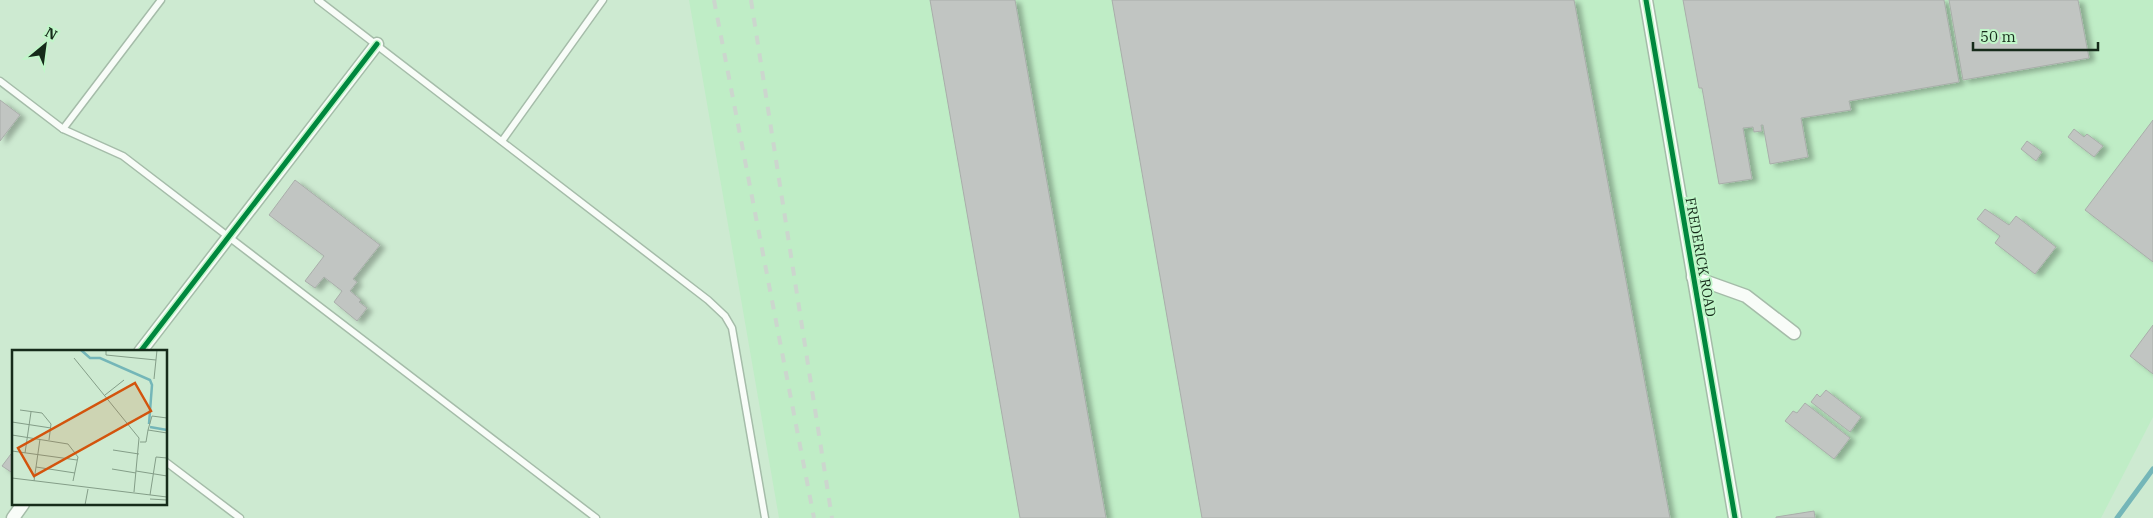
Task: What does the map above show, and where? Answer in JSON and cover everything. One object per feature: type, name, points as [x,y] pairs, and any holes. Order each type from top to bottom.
[{"type":"street","name":"FREDERICK ROAD","points":[[1646,0],[1734,518]]},
{"type":"street","points":[[142,350],[377,44]]},
{"type":"street","points":[[1693,277],[1746,296],[1794,333]]},
{"type":"street","points":[[13,518],[22,506]]},
{"type":"lane","points":[[63,129],[161,0]]},
{"type":"lane","points":[[318,0],[708,300],[725,316],[732,328],[765,518]]},
{"type":"lane","points":[[502,141],[603,0]]},
{"type":"lane","points":[[0,81],[63,129],[124,156],[596,518]]},
{"type":"lane","points":[[168,464],[240,518]]},
{"type":"shaded area","points":[[689,0],[2153,0],[2153,417],[2101,518],[779,518]]},
{"type":"building","points":[[930,0],[1015,0],[1106,518],[1020,518]]},
{"type":"building","points":[[1112,0],[1574,0],[1670,518],[1202,518]]},
{"type":"building","points":[[1683,0],[1944,0],[1959,82],[1849,101],[1851,110],[1801,118],[1808,157],[1770,164],[1763,125],[1761,125],[1762,131],[1754,132],[1753,127],[1743,128],[1752,179],[1719,184],[1702,88],[1699,88]]},
{"type":"building","points":[[1949,0],[2078,0],[2089,58],[1963,80]]},
{"type":"building","points":[[0,100],[20,115],[0,141]]},
{"type":"building","points":[[2153,120],[2153,262],[2085,210]]},
{"type":"building","points":[[2074,129],[2084,137],[2087,134],[2103,146],[2094,157],[2068,137]]},
{"type":"building","points":[[2027,141],[2042,152],[2036,161],[2021,149]]},
{"type":"building","points":[[295,180],[380,245],[353,279],[357,282],[350,291],[367,308],[357,321],[334,302],[342,291],[324,277],[315,288],[305,281],[324,256],[269,215]]},
{"type":"building","points":[[1985,209],[2009,225],[2016,216],[2056,247],[2035,274],[1995,243],[2000,236],[1977,219]]},
{"type":"building","points":[[2153,325],[2153,374],[2130,356]]},
{"type":"building","points":[[1826,390],[1861,417],[1850,432],[1811,402],[1817,394],[1820,397]]},
{"type":"building","points":[[1805,403],[1850,438],[1834,459],[1785,421],[1793,411],[1797,413]]},
{"type":"building","points":[[12,453],[12,473],[2,466]]},
{"type":"building","points":[[1814,511],[1815,518],[1776,518],[1776,517]]},
{"type":"waterway","points":[[2117,518],[2153,469]]},
{"type":"railway","points":[[714,0],[814,518]]},
{"type":"railway","points":[[751,0],[832,518]]},
{"type":"cycle path","points":[[1646,0],[1735,518]]},
{"type":"cycle path","points":[[142,350],[377,44]]}]
